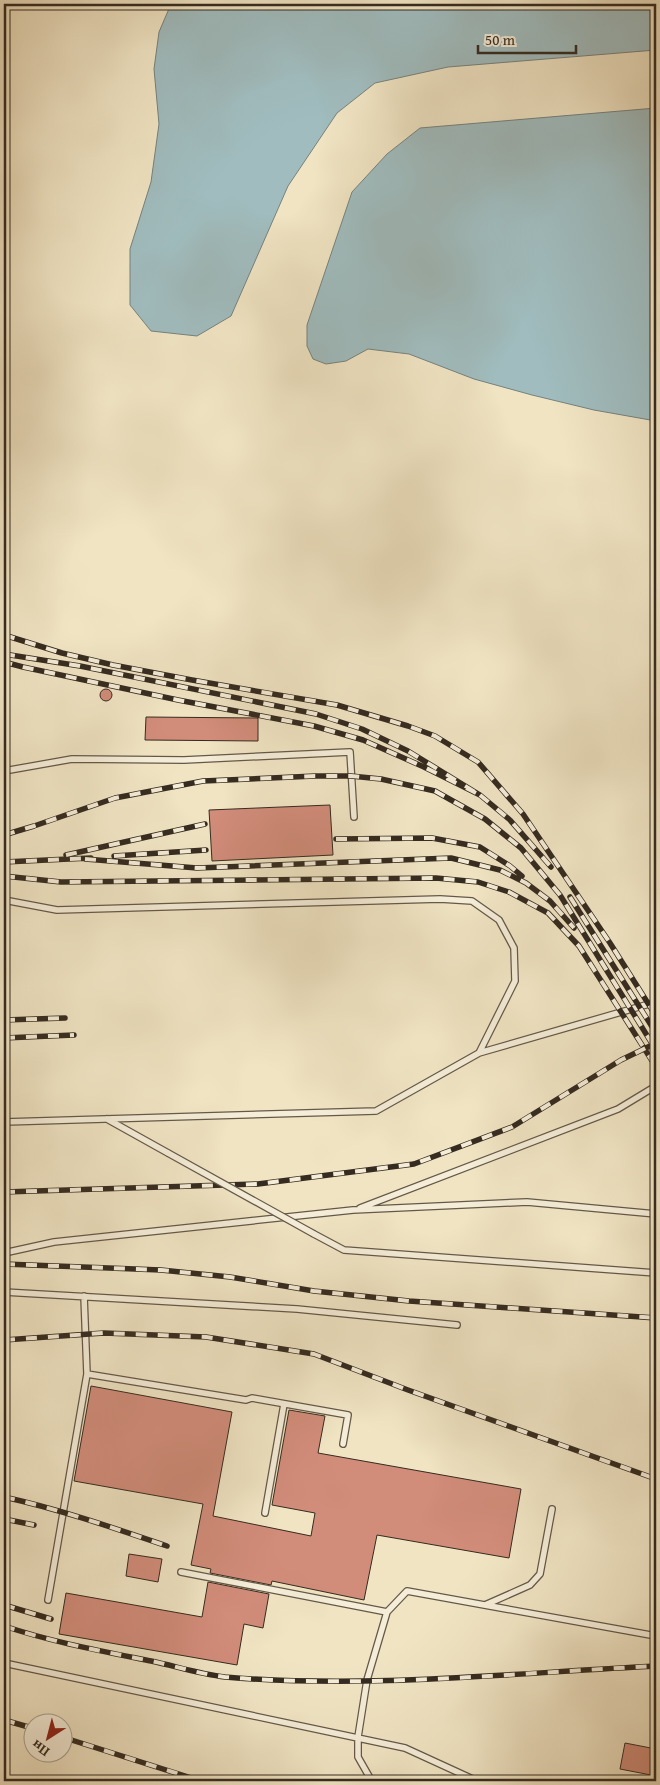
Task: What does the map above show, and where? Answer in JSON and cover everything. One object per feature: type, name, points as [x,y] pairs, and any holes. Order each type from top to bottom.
[{"type":"lane","points":[[4,771],[72,759],[184,760],[350,752],[354,817]]},
{"type":"lane","points":[[4,900],[57,910],[440,899],[472,901],[499,920],[514,948],[515,981],[479,1053]]},
{"type":"lane","points":[[4,1122],[376,1111],[479,1053],[656,1002]]},
{"type":"lane","points":[[353,1210],[618,1109],[656,1086]]},
{"type":"lane","points":[[106,1119],[344,1250],[656,1273]]},
{"type":"lane","points":[[4,1253],[54,1242],[353,1210],[527,1202],[656,1214]]},
{"type":"lane","points":[[4,1292],[297,1309],[457,1325]]},
{"type":"lane","points":[[48,1600],[86,1374],[84,1296]]},
{"type":"lane","points":[[86,1374],[246,1400],[252,1398],[348,1415],[343,1444]]},
{"type":"lane","points":[[265,1513],[284,1404]]},
{"type":"lane","points":[[485,1606],[530,1586],[540,1574],[552,1509]]},
{"type":"lane","points":[[181,1572],[387,1612]]},
{"type":"lane","points":[[376,1781],[370,1778],[358,1756],[358,1737],[367,1680],[387,1612],[407,1591],[656,1636]]},
{"type":"lane","points":[[4,1663],[406,1748],[477,1781]]},
{"type":"water","points":[[171,4],[656,4],[656,50],[448,67],[375,83],[337,113],[288,186],[231,316],[197,336],[151,331],[130,305],[130,249],[151,182],[159,124],[154,69],[159,32]]},
{"type":"water","points":[[656,108],[656,421],[594,410],[532,395],[474,379],[409,354],[368,349],[346,361],[326,364],[313,359],[307,346],[307,325],[352,192],[387,154],[420,128]]},
{"type":"building","points":[[106,689],[112,695],[106,701],[100,695]]},
{"type":"building","points":[[146,717],[258,718],[258,741],[145,740]]},
{"type":"building","points":[[330,805],[333,855],[212,861],[209,810]]},
{"type":"building","points":[[91,1386],[232,1412],[213,1516],[311,1536],[315,1513],[272,1505],[289,1410],[325,1416],[318,1453],[521,1489],[509,1558],[377,1535],[364,1600],[272,1581],[271,1585],[210,1573],[211,1569],[191,1565],[203,1504],[74,1481]]},
{"type":"building","points":[[129,1554],[162,1559],[158,1582],[126,1576]]},
{"type":"building","points":[[208,1582],[269,1594],[263,1628],[244,1624],[237,1665],[59,1634],[66,1593],[202,1617]]},
{"type":"building","points":[[625,1743],[656,1749],[656,1776],[620,1769]]},
{"type":"railway","points":[[4,635],[62,653],[113,665],[337,705],[435,736],[478,762],[523,814],[610,943],[656,1016]]},
{"type":"railway","points":[[4,654],[80,666],[316,714],[362,729],[408,751],[480,795],[424,767],[363,740],[314,726],[178,700],[4,662]]},
{"type":"railway","points":[[4,835],[115,798],[203,781],[351,776],[381,779],[435,791],[485,819],[521,848],[560,895],[656,1050]]},
{"type":"railway","points":[[480,795],[510,820],[551,867]]},
{"type":"railway","points":[[66,855],[205,824]]},
{"type":"railway","points":[[336,839],[432,838],[480,847],[522,876]]},
{"type":"railway","points":[[114,856],[206,850]]},
{"type":"railway","points":[[4,862],[91,858]]},
{"type":"railway","points":[[85,859],[197,868],[451,858],[500,870],[526,883],[550,901],[574,928]]},
{"type":"railway","points":[[4,876],[61,882],[436,878],[478,882],[509,892],[548,913],[579,946],[656,1067]]},
{"type":"railway","points":[[570,897],[656,1033]]},
{"type":"railway","points":[[4,1020],[65,1018]]},
{"type":"railway","points":[[4,1038],[74,1035]]},
{"type":"railway","points":[[4,1192],[258,1184],[414,1164],[512,1127],[621,1060],[650,1046]]},
{"type":"railway","points":[[4,1264],[161,1270],[230,1277],[314,1291],[409,1301],[656,1318]]},
{"type":"railway","points":[[4,1340],[104,1333],[206,1337],[314,1354],[408,1390],[656,1479]]},
{"type":"railway","points":[[4,1497],[66,1513],[167,1546]]},
{"type":"railway","points":[[4,1519],[34,1525]]},
{"type":"railway","points":[[4,1605],[51,1619]]},
{"type":"railway","points":[[4,1626],[77,1646],[225,1677],[279,1680],[387,1681],[656,1666]]},
{"type":"railway","points":[[4,1720],[22,1725]]},
{"type":"railway","points":[[72,1740],[201,1781]]}]
